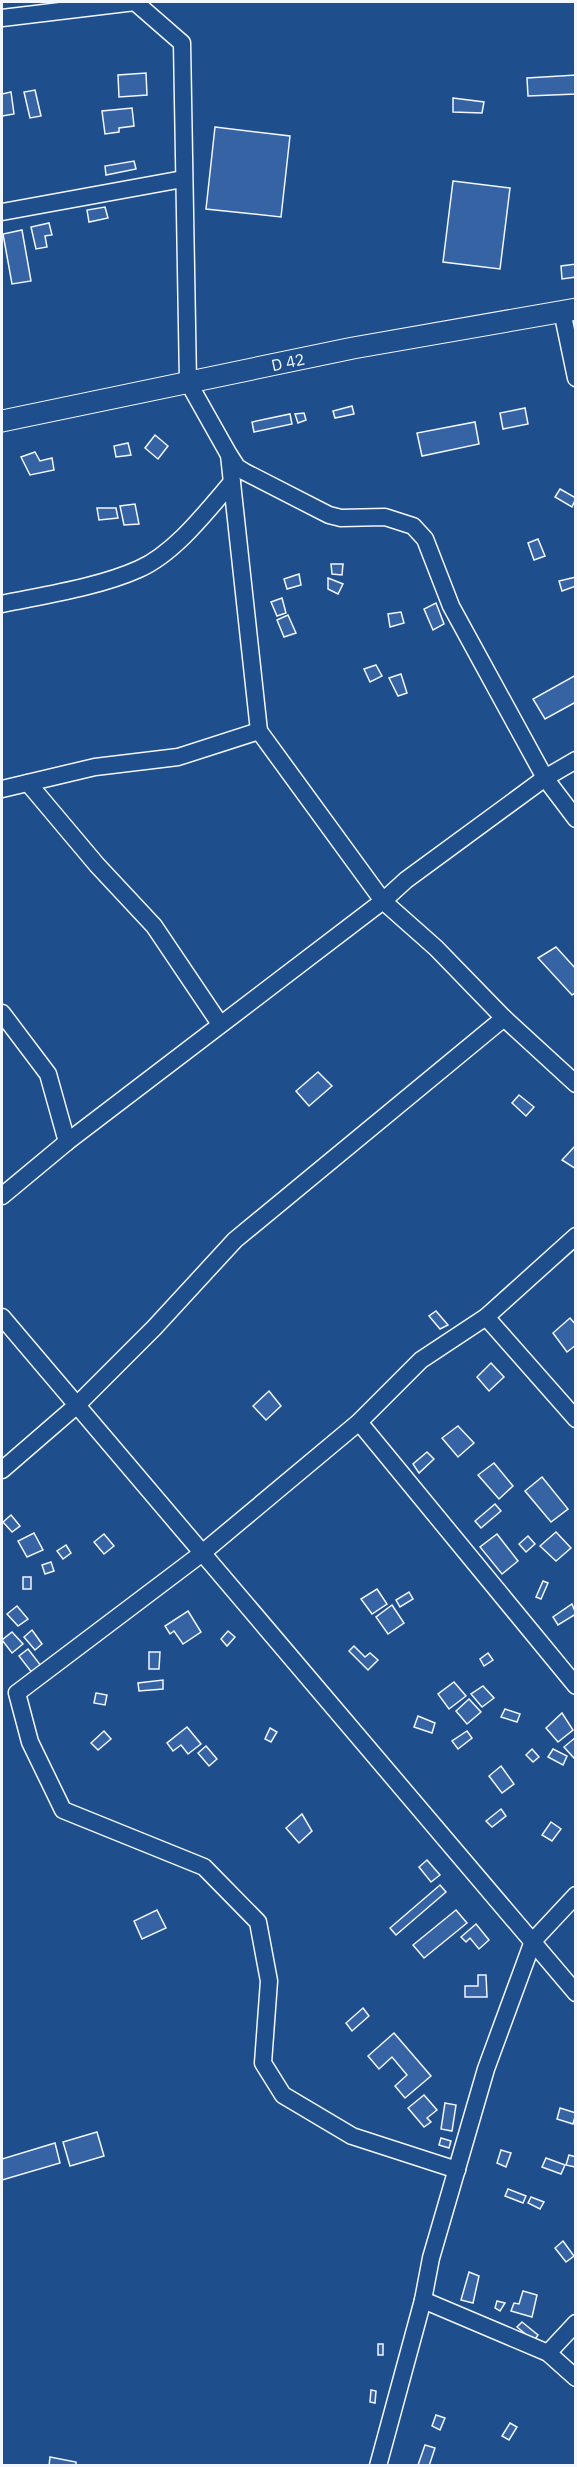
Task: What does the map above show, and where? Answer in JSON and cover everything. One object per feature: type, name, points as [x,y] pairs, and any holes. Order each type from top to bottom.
[{"type":"street","points":[[2,18],[135,2],[182,43],[188,382],[228,453],[237,467],[244,472],[329,515],[341,518],[385,517],[413,526],[425,539],[451,606],[545,778],[576,819]]},
{"type":"street","points":[[2,212],[183,179]]},
{"type":"street","points":[[569,310],[576,378]]},
{"type":"street","name":"D 42","points":[[2,421],[353,348],[569,310]]},
{"type":"street","points":[[228,453],[260,731],[383,901],[436,948],[504,1018],[576,1084]]},
{"type":"street","points":[[2,604],[84,586],[140,569],[174,546],[232,482]]},
{"type":"street","points":[[2,789],[95,767],[178,757],[260,731]]},
{"type":"street","points":[[2,1196],[67,1142],[383,901],[406,880],[545,778],[576,760]]},
{"type":"street","points":[[27,783],[97,866],[154,926],[220,1024]]},
{"type":"street","points":[[2,1013],[48,1074],[67,1142]]},
{"type":"street","points":[[2,1470],[76,1406],[154,1328],[235,1240],[504,1018]]},
{"type":"street","points":[[457,2170],[351,2136],[283,2095],[263,2063],[269,1981],[258,1922],[204,1868],[63,1810],[30,1742],[17,1693],[201,1554],[358,1422],[421,1360],[486,1317],[576,1236]]},
{"type":"street","points":[[2,1317],[576,1993]]},
{"type":"street","points":[[486,1317],[576,1419]]},
{"type":"street","points":[[358,1422],[576,1686]]},
{"type":"street","points":[[378,2466],[423,2301],[431,2258],[486,2069],[533,1941],[576,1895]]},
{"type":"street","points":[[423,2301],[548,2353],[576,2378]]},
{"type":"street","points":[[548,2353],[576,2324]]},
{"type":"building","points":[[146,73],[147,95],[119,97],[118,75]]},
{"type":"building","points":[[576,75],[576,94],[528,96],[527,78]]},
{"type":"building","points":[[35,90],[41,116],[30,118],[24,92]]},
{"type":"building","points":[[11,92],[14,114],[2,116],[2,94]]},
{"type":"building","points":[[453,98],[484,102],[482,113],[453,112]]},
{"type":"building","points":[[132,108],[134,126],[119,128],[119,132],[105,134],[102,111]]},
{"type":"building","points":[[215,127],[290,136],[281,217],[206,209]]},
{"type":"building","points":[[134,161],[136,169],[106,175],[105,166]]},
{"type":"building","points":[[453,181],[510,188],[500,269],[443,262]]},
{"type":"building","points":[[105,207],[108,218],[89,222],[87,210]]},
{"type":"building","points":[[49,223],[52,235],[45,236],[47,247],[36,249],[31,227]]},
{"type":"building","points":[[22,230],[31,281],[12,284],[3,234]]},
{"type":"building","points":[[576,264],[576,277],[562,279],[561,266]]},
{"type":"building","points":[[352,406],[354,414],[335,418],[333,411]]},
{"type":"building","points":[[525,408],[528,424],[503,429],[500,413]]},
{"type":"building","points":[[304,413],[306,420],[298,423],[295,414]]},
{"type":"building","points":[[290,414],[292,424],[254,432],[252,422]]},
{"type":"building","points":[[475,422],[479,444],[422,456],[417,433]]},
{"type":"building","points":[[155,435],[168,446],[158,459],[145,448]]},
{"type":"building","points":[[128,443],[131,455],[116,457],[114,446]]},
{"type":"building","points":[[35,452],[40,461],[52,458],[54,470],[30,475],[21,457]]},
{"type":"building","points":[[560,489],[576,498],[572,507],[555,497]]},
{"type":"building","points":[[135,504],[139,524],[124,525],[120,506]]},
{"type":"building","points":[[97,508],[116,508],[118,518],[99,520]]},
{"type":"building","points":[[538,539],[545,556],[534,560],[528,543]]},
{"type":"building","points":[[331,564],[343,564],[342,575],[332,574]]},
{"type":"building","points":[[299,574],[301,585],[287,589],[284,579]]},
{"type":"building","points":[[576,577],[576,586],[562,591],[559,581]]},
{"type":"building","points":[[328,578],[343,584],[338,594],[328,589]]},
{"type":"building","points":[[282,598],[286,613],[277,616],[271,602]]},
{"type":"building","points":[[436,603],[444,624],[433,630],[424,609]]},
{"type":"building","points":[[401,612],[404,623],[390,627],[388,614]]},
{"type":"building","points":[[288,615],[296,633],[284,637],[277,620]]},
{"type":"building","points":[[376,665],[382,676],[370,682],[364,669]]},
{"type":"building","points":[[401,674],[407,693],[398,696],[389,678]]},
{"type":"building","points":[[576,675],[576,702],[545,719],[533,699]]},
{"type":"building","points":[[556,947],[576,969],[576,992],[572,995],[538,958]]},
{"type":"building","points":[[318,1072],[332,1086],[309,1106],[296,1091]]},
{"type":"building","points":[[519,1095],[534,1107],[526,1116],[512,1103]]},
{"type":"building","points":[[576,1145],[576,1169],[562,1160]]},
{"type":"building","points":[[436,1311],[448,1325],[440,1329],[429,1316]]},
{"type":"building","points":[[570,1318],[576,1325],[576,1345],[567,1352],[553,1333]]},
{"type":"building","points":[[491,1363],[504,1377],[489,1391],[477,1377]]},
{"type":"building","points":[[269,1391],[281,1406],[266,1420],[253,1406]]},
{"type":"building","points":[[458,1426],[474,1443],[458,1457],[442,1438]]},
{"type":"building","points":[[427,1452],[434,1459],[419,1473],[413,1464]]},
{"type":"building","points":[[494,1463],[513,1486],[499,1499],[478,1475]]},
{"type":"building","points":[[542,1477],[568,1509],[551,1522],[525,1491]]},
{"type":"building","points":[[495,1504],[501,1511],[481,1528],[475,1521]]},
{"type":"building","points":[[11,1515],[20,1526],[12,1532],[3,1522]]},
{"type":"building","points":[[556,1532],[571,1548],[556,1561],[540,1546]]},
{"type":"building","points":[[34,1533],[43,1550],[27,1557],[18,1541]]},
{"type":"building","points":[[104,1534],[114,1546],[104,1554],[94,1542]]},
{"type":"building","points":[[497,1534],[518,1561],[502,1574],[480,1547]]},
{"type":"building","points":[[528,1536],[535,1544],[526,1552],[519,1544]]},
{"type":"building","points":[[66,1545],[71,1553],[63,1559],[57,1551]]},
{"type":"building","points":[[51,1562],[54,1571],[45,1574],[42,1565]]},
{"type":"building","points":[[23,1577],[31,1577],[31,1589],[23,1589]]},
{"type":"building","points":[[543,1581],[548,1583],[541,1599],[536,1597]]},
{"type":"building","points":[[377,1589],[387,1604],[372,1614],[361,1599]]},
{"type":"building","points":[[409,1592],[413,1599],[400,1607],[396,1600]]},
{"type":"building","points":[[572,1604],[576,1614],[558,1625],[553,1617]]},
{"type":"building","points":[[392,1605],[404,1623],[388,1634],[376,1617]]},
{"type":"building","points":[[17,1606],[28,1619],[18,1626],[7,1614]]},
{"type":"building","points":[[188,1611],[201,1632],[183,1644],[174,1631],[170,1634],[165,1626]]},
{"type":"building","points":[[32,1630],[42,1644],[35,1650],[24,1637]]},
{"type":"building","points":[[228,1631],[235,1637],[227,1646],[221,1639]]},
{"type":"building","points":[[12,1632],[23,1644],[12,1653],[2,1640]]},
{"type":"building","points":[[354,1646],[365,1657],[370,1653],[378,1660],[368,1670],[349,1651]]},
{"type":"building","points":[[28,1649],[42,1667],[33,1674],[19,1656]]},
{"type":"building","points":[[149,1652],[160,1652],[159,1669],[149,1669]]},
{"type":"building","points":[[488,1653],[493,1660],[484,1666],[480,1659]]},
{"type":"building","points":[[163,1680],[163,1689],[139,1691],[138,1683]]},
{"type":"building","points":[[454,1682],[466,1696],[449,1709],[438,1694]]},
{"type":"building","points":[[483,1686],[494,1698],[482,1707],[471,1694]]},
{"type":"building","points":[[96,1693],[107,1695],[105,1705],[94,1703]]},
{"type":"building","points":[[469,1699],[481,1712],[467,1724],[456,1711]]},
{"type":"building","points":[[505,1709],[520,1714],[517,1722],[501,1717]]},
{"type":"building","points":[[562,1713],[573,1730],[558,1742],[546,1728]]},
{"type":"building","points":[[418,1716],[435,1723],[432,1733],[414,1727]]},
{"type":"building","points":[[187,1727],[201,1744],[188,1754],[181,1745],[173,1751],[167,1743]]},
{"type":"building","points":[[270,1728],[277,1732],[271,1742],[265,1739]]},
{"type":"building","points":[[104,1731],[111,1739],[98,1750],[91,1743]]},
{"type":"building","points":[[467,1731],[472,1738],[458,1749],[452,1741]]},
{"type":"building","points":[[576,1737],[576,1757],[574,1758],[564,1747]]},
{"type":"building","points":[[206,1746],[217,1759],[209,1766],[198,1753]]},
{"type":"building","points":[[532,1749],[539,1757],[533,1762],[526,1755]]},
{"type":"building","points":[[553,1749],[567,1756],[563,1765],[548,1757]]},
{"type":"building","points":[[501,1766],[514,1784],[502,1793],[489,1776]]},
{"type":"building","points":[[501,1809],[506,1816],[492,1827],[486,1821]]},
{"type":"building","points":[[302,1814],[312,1831],[299,1843],[286,1828]]},
{"type":"building","points":[[551,1822],[561,1829],[552,1841],[542,1835]]},
{"type":"building","points":[[427,1860],[440,1875],[431,1882],[419,1867]]},
{"type":"building","points":[[440,1885],[446,1892],[396,1935],[390,1928]]},
{"type":"building","points":[[157,1910],[166,1928],[142,1939],[134,1921]]},
{"type":"building","points":[[456,1910],[467,1923],[424,1958],[413,1945]]},
{"type":"building","points":[[476,1924],[489,1940],[479,1949],[470,1938],[466,1942],[461,1937]]},
{"type":"building","points":[[478,1975],[486,1975],[487,1997],[465,1997],[465,1986],[478,1986]]},
{"type":"building","points":[[363,2008],[369,2016],[352,2031],[346,2023]]},
{"type":"building","points":[[394,2033],[431,2076],[405,2098],[395,2086],[407,2075],[392,2057],[379,2069],[368,2056]]},
{"type":"building","points":[[424,2095],[437,2110],[427,2118],[431,2122],[424,2127],[408,2108]]},
{"type":"building","points":[[445,2103],[456,2105],[452,2131],[441,2129]]},
{"type":"building","points":[[560,2108],[576,2113],[573,2124],[557,2119]]},
{"type":"building","points":[[97,2132],[104,2156],[70,2166],[63,2142]]},
{"type":"building","points":[[441,2138],[451,2141],[449,2148],[439,2145]]},
{"type":"building","points":[[55,2143],[60,2163],[2,2180],[2,2159]]},
{"type":"building","points":[[501,2150],[511,2153],[506,2167],[497,2163]]},
{"type":"building","points":[[569,2155],[576,2157],[575,2167],[566,2165]]},
{"type":"building","points":[[546,2158],[565,2165],[561,2174],[542,2167]]},
{"type":"building","points":[[508,2189],[526,2196],[523,2203],[505,2196]]},
{"type":"building","points":[[531,2197],[544,2202],[540,2209],[528,2203]]},
{"type":"building","points":[[563,2241],[574,2256],[566,2262],[555,2248]]},
{"type":"building","points":[[469,2272],[479,2276],[473,2303],[461,2300]]},
{"type":"building","points":[[523,2291],[537,2295],[532,2317],[511,2311],[514,2303],[519,2304]]},
{"type":"building","points":[[497,2301],[505,2303],[500,2311],[495,2308]]},
{"type":"building","points":[[522,2322],[538,2335],[534,2341],[517,2327]]},
{"type":"building","points":[[378,2344],[383,2344],[383,2355],[378,2355]]},
{"type":"building","points":[[371,2390],[376,2391],[375,2403],[370,2402]]},
{"type":"building","points":[[436,2415],[445,2418],[440,2430],[432,2426]]},
{"type":"building","points":[[510,2423],[517,2427],[509,2440],[502,2436]]},
{"type":"building","points":[[425,2445],[435,2448],[429,2466],[418,2465]]},
{"type":"building","points":[[50,2457],[76,2462],[76,2466],[49,2466]]}]
